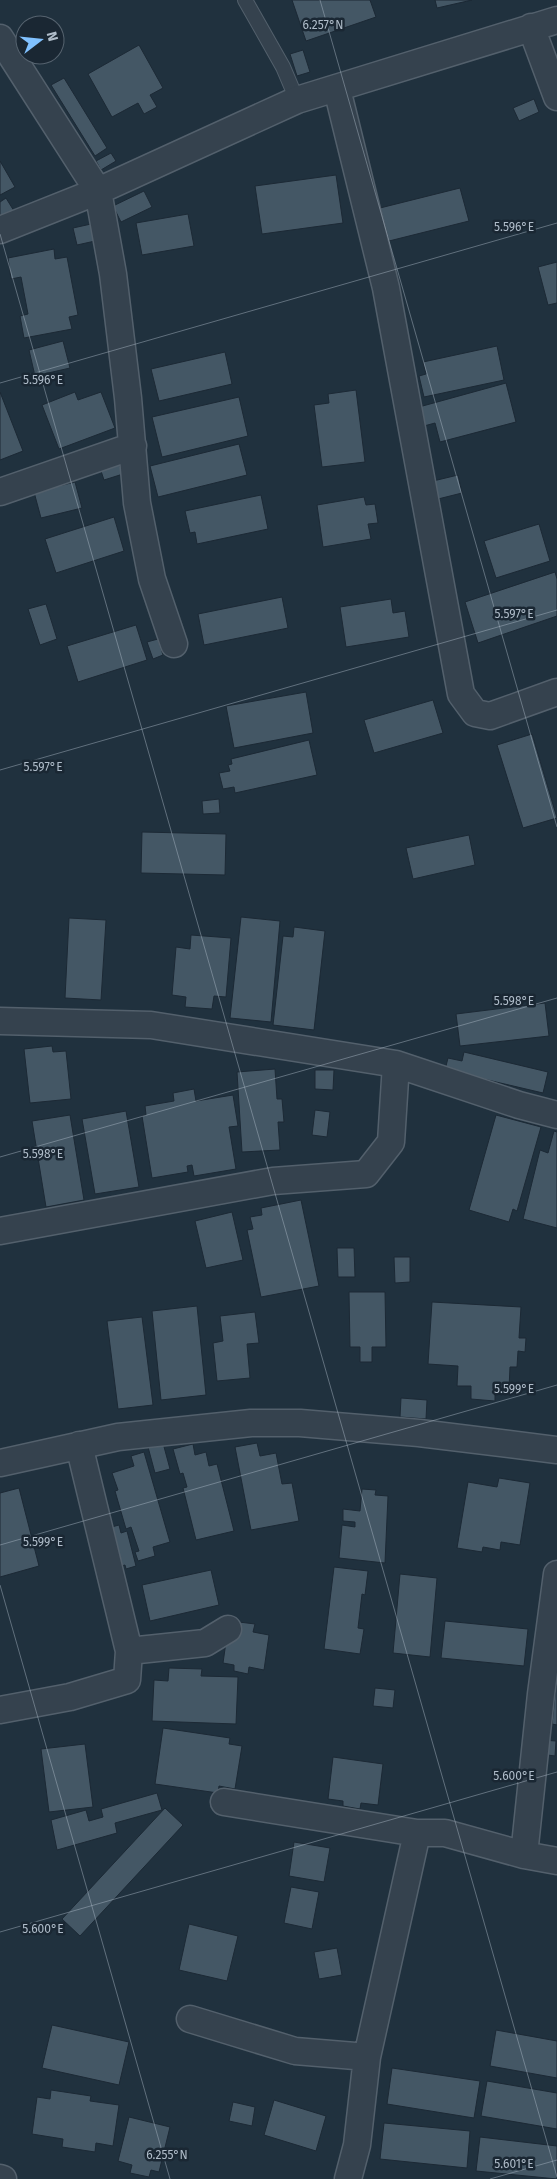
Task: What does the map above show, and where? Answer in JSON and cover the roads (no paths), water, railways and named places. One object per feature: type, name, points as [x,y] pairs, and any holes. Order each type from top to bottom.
[{"type":"street","points":[[0,230],[98,191],[298,100],[557,20]]},
{"type":"street","points":[[531,27],[557,97]]},
{"type":"street","points":[[0,38],[98,191],[113,274],[134,446],[140,522],[152,580],[174,644]]},
{"type":"street","points":[[337,89],[386,288],[461,694],[475,713],[490,716],[557,692]]},
{"type":"street","points":[[0,492],[134,446]]},
{"type":"street","points":[[0,1021],[151,1025],[396,1064],[519,1105],[557,1115]]},
{"type":"street","points":[[0,1231],[273,1181],[366,1174],[391,1142],[396,1064]]},
{"type":"street","points":[[0,1463],[118,1437],[232,1425],[300,1423],[419,1432],[557,1450]]},
{"type":"street","points":[[0,1710],[70,1697],[127,1680],[129,1651],[105,1560],[79,1445]]},
{"type":"street","points":[[524,1855],[541,1694],[557,1574]]},
{"type":"street","points":[[129,1651],[205,1643],[228,1629]]},
{"type":"street","points":[[224,1802],[417,1833],[445,1833],[524,1855],[557,1861]]},
{"type":"street","points":[[348,2179],[356,2145],[367,2057],[417,1833]]},
{"type":"street","points":[[190,2019],[296,2051],[367,2057]]},
{"type":"lane","points":[[245,0],[283,67],[298,100]]}]
